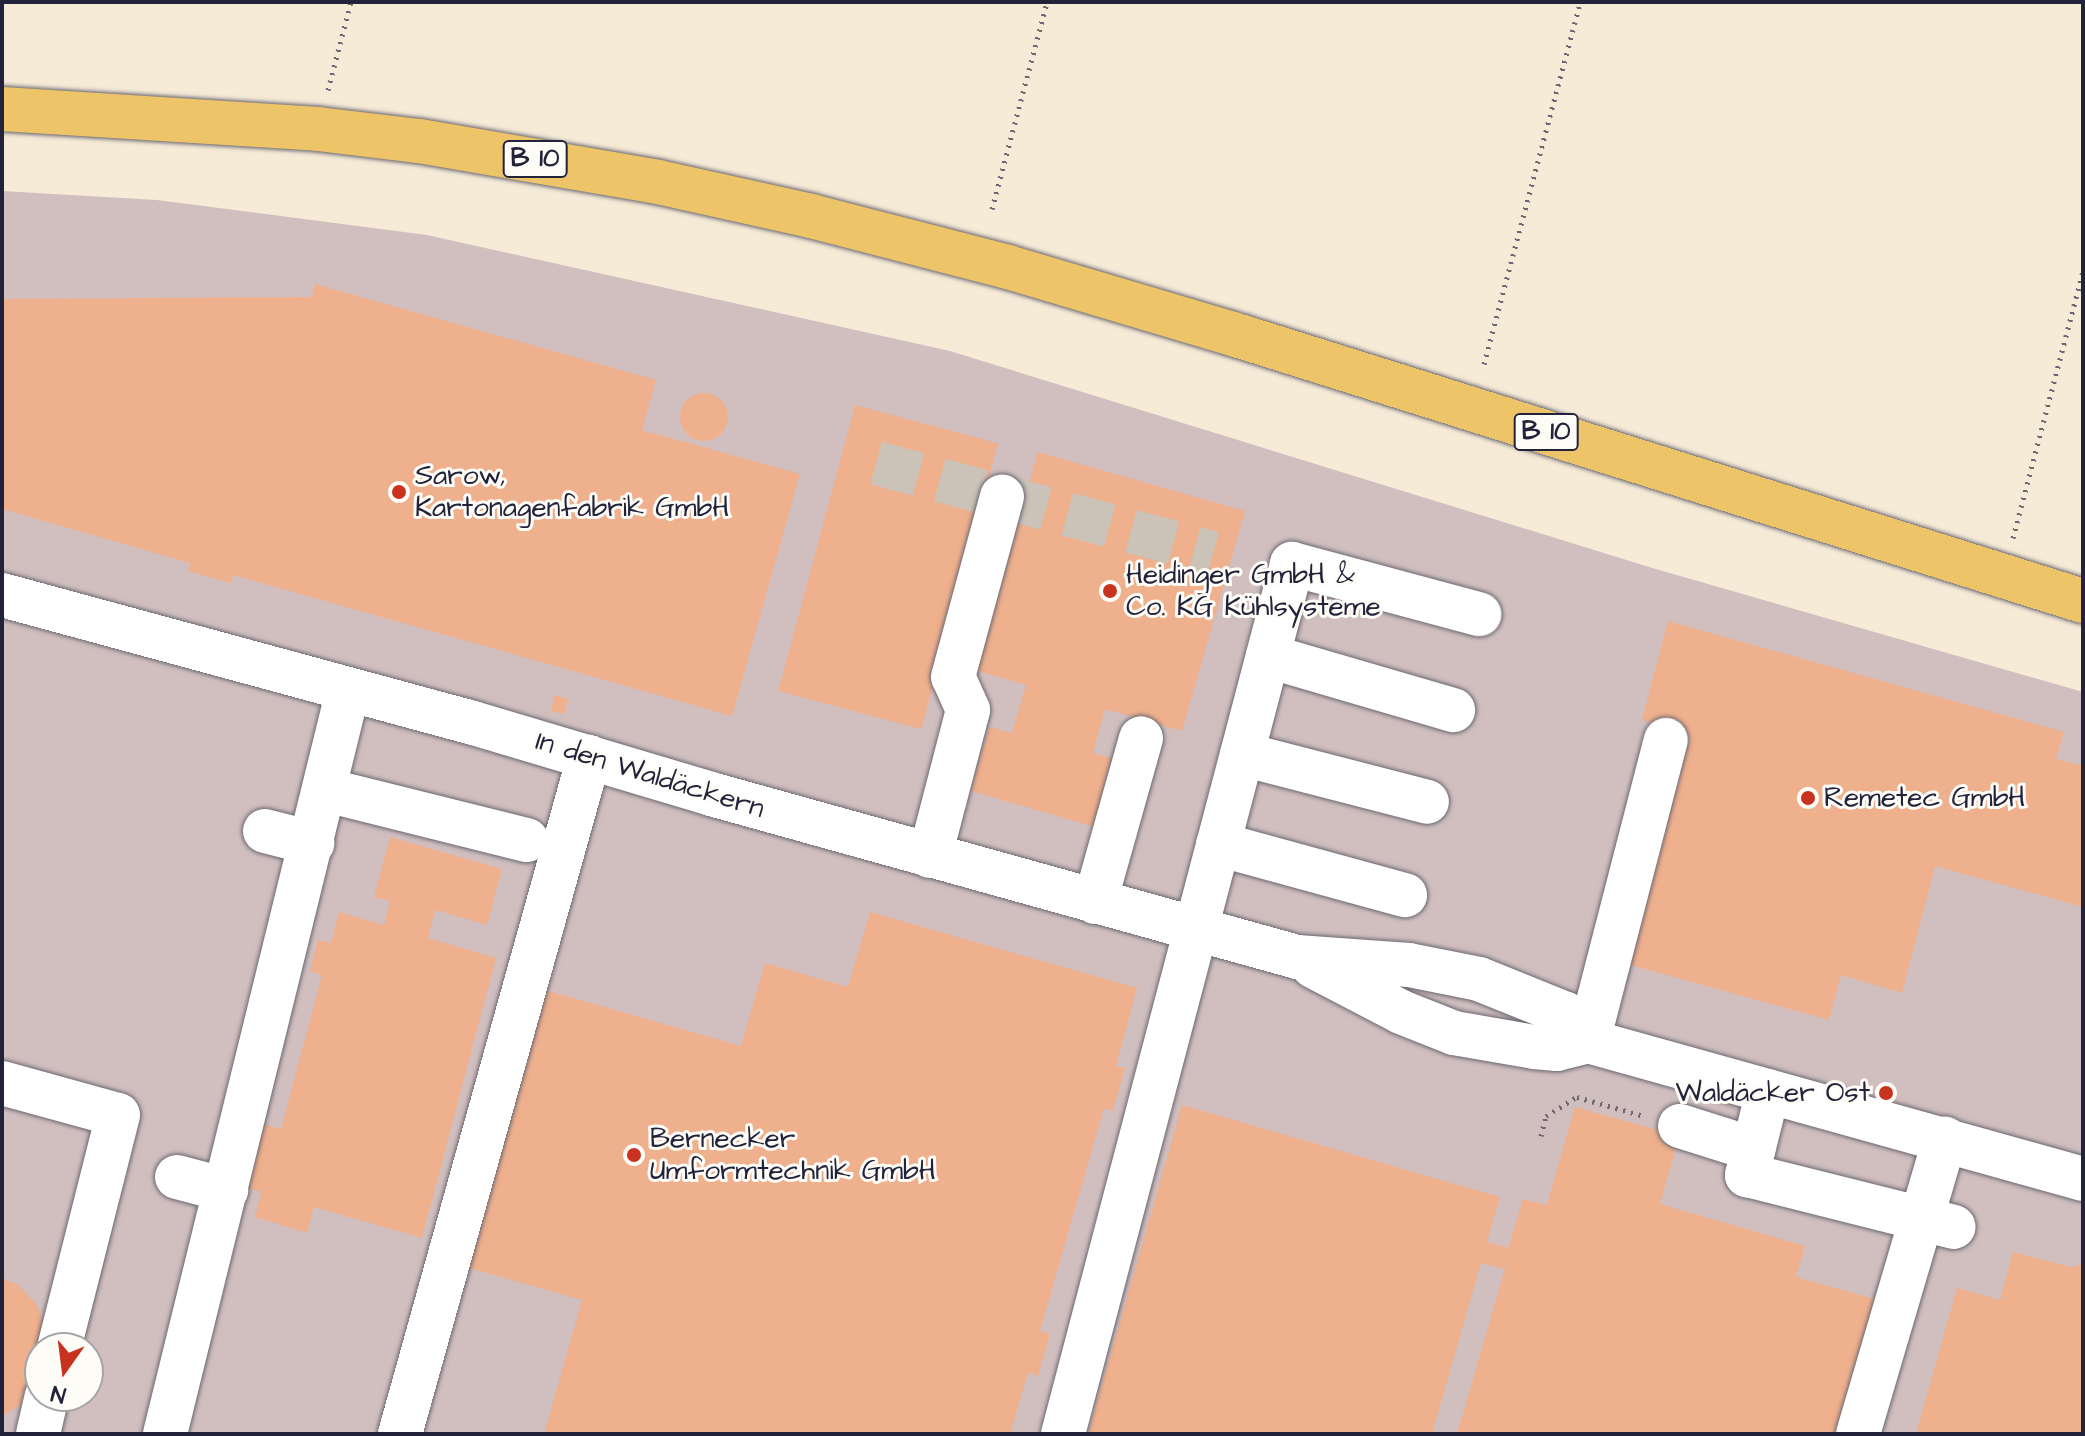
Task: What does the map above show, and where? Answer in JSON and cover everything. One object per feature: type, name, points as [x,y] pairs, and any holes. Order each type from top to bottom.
[{"type":"main road","name":"B 10","points":[[2,109],[318,129],[507,155],[658,182],[811,216],[1008,267],[2083,601]]},
{"type":"street","points":[[930,856],[968,710],[953,677],[1002,497]]},
{"type":"street","points":[[1063,1434],[1292,564],[1479,614]]},
{"type":"street","name":"In den Waldäckern","points":[[2,595],[1297,957],[1409,965],[1479,979],[1566,1014],[1588,1041]]},
{"type":"street","points":[[1268,656],[1453,710]]},
{"type":"street","points":[[165,1434],[326,790],[348,690]]},
{"type":"street","points":[[1095,902],[1141,738]]},
{"type":"street","points":[[1588,1041],[1666,740]]},
{"type":"street","points":[[1242,754],[1427,802]]},
{"type":"street","points":[[400,1434],[589,757]]},
{"type":"street","points":[[326,790],[527,840]]},
{"type":"street","points":[[265,831],[312,843]]},
{"type":"street","points":[[1218,844],[1405,895]]},
{"type":"street","name":"In den Waldäckern","points":[[1297,957],[1401,1012],[1454,1033],[1557,1049],[1588,1041],[2083,1179]]},
{"type":"street","points":[[2,1083],[118,1115],[63,1332]]},
{"type":"street","points":[[1768,1091],[1747,1175],[1938,1223]]},
{"type":"street","points":[[1680,1126],[1753,1149]]},
{"type":"street","points":[[1866,1432],[1911,1315],[1938,1223],[1945,1139]]},
{"type":"street","points":[[177,1177],[226,1190]]},
{"type":"street","points":[[38,1434],[43,1412]]},
{"type":"path","points":[[318,129],[351,2]]},
{"type":"path","points":[[992,209],[1047,2]]},
{"type":"path","points":[[1484,364],[1580,2]]},
{"type":"path","points":[[2003,576],[2083,272]]},
{"type":"path","points":[[1541,1136],[1546,1116],[1577,1097],[1680,1126]]},
{"type":"shaded area","points":[[2,191],[157,200],[427,235],[950,351],[1649,567],[2083,692],[2083,1434],[2,1434]]},
{"type":"building","name":"Sarow, Kartonagenfabrik GmbH","points":[[315,284],[656,380],[642,430],[800,474],[732,716],[233,575],[231,583],[188,571],[190,563],[2,509],[2,299],[312,297]]},
{"type":"building","points":[[704,393],[721,400],[728,417],[721,434],[704,441],[687,434],[680,417],[687,400]]},
{"type":"building","points":[[855,405],[998,443],[921,729],[778,691]]},
{"type":"building","name":"Heidinger GmbH & Co. KG Kühlsysteme","points":[[1038,452],[1245,511],[1182,731],[1105,709],[1093,753],[1118,760],[1098,828],[971,791],[989,727],[1012,733],[1026,685],[975,670]]},
{"type":"building","name":"Remetec GmbH","points":[[1668,621],[2064,732],[2056,759],[2083,766],[2083,907],[1935,866],[1902,993],[1841,975],[1829,1020],[1620,962],[1681,730],[1642,720]]},
{"type":"building","points":[[555,695],[568,699],[564,714],[550,710]]},
{"type":"building","points":[[390,837],[502,869],[487,925],[435,910],[428,938],[496,958],[422,1238],[314,1207],[307,1233],[255,1217],[261,1192],[246,1187],[263,1124],[281,1129],[322,975],[310,971],[318,940],[331,943],[339,912],[384,925],[390,901],[374,897]]},
{"type":"building","points":[[870,912],[1137,988],[1116,1066],[1125,1068],[1113,1111],[1104,1108],[1040,1331],[1050,1334],[1038,1376],[1028,1373],[1010,1434],[544,1434],[582,1300],[459,1265],[538,988],[741,1046],[765,963],[848,987]]},
{"type":"building","points":[[1182,1105],[1500,1197],[1487,1242],[1508,1248],[1523,1199],[1547,1205],[1575,1107],[1679,1136],[1660,1204],[1805,1246],[1796,1277],[1878,1300],[1839,1434],[1457,1434],[1505,1269],[1481,1263],[1432,1434],[1088,1434]]},
{"type":"building","points":[[2013,1252],[2070,1267],[2083,1264],[2083,1434],[1916,1434],[1957,1288],[2000,1300]]},
{"type":"building","points":[[2,1278],[18,1285],[37,1305],[47,1332],[24,1332],[24,1403],[2,1416]]},
{"type":"tunnel","points":[[876,463],[1213,553]]},
{"type":"place","name":"Sarow, Kartonagenfabrik GmbH","points":[[399,492]]},
{"type":"place","name":"Heidinger GmbH & Co. KG Kühlsysteme","points":[[1110,591]]},
{"type":"place","name":"Remetec GmbH","points":[[1808,798]]},
{"type":"place","name":"Waldäcker Ost","points":[[1886,1093]]},
{"type":"place","name":"Bernecker Umformtechnik GmbH","points":[[634,1155]]}]
